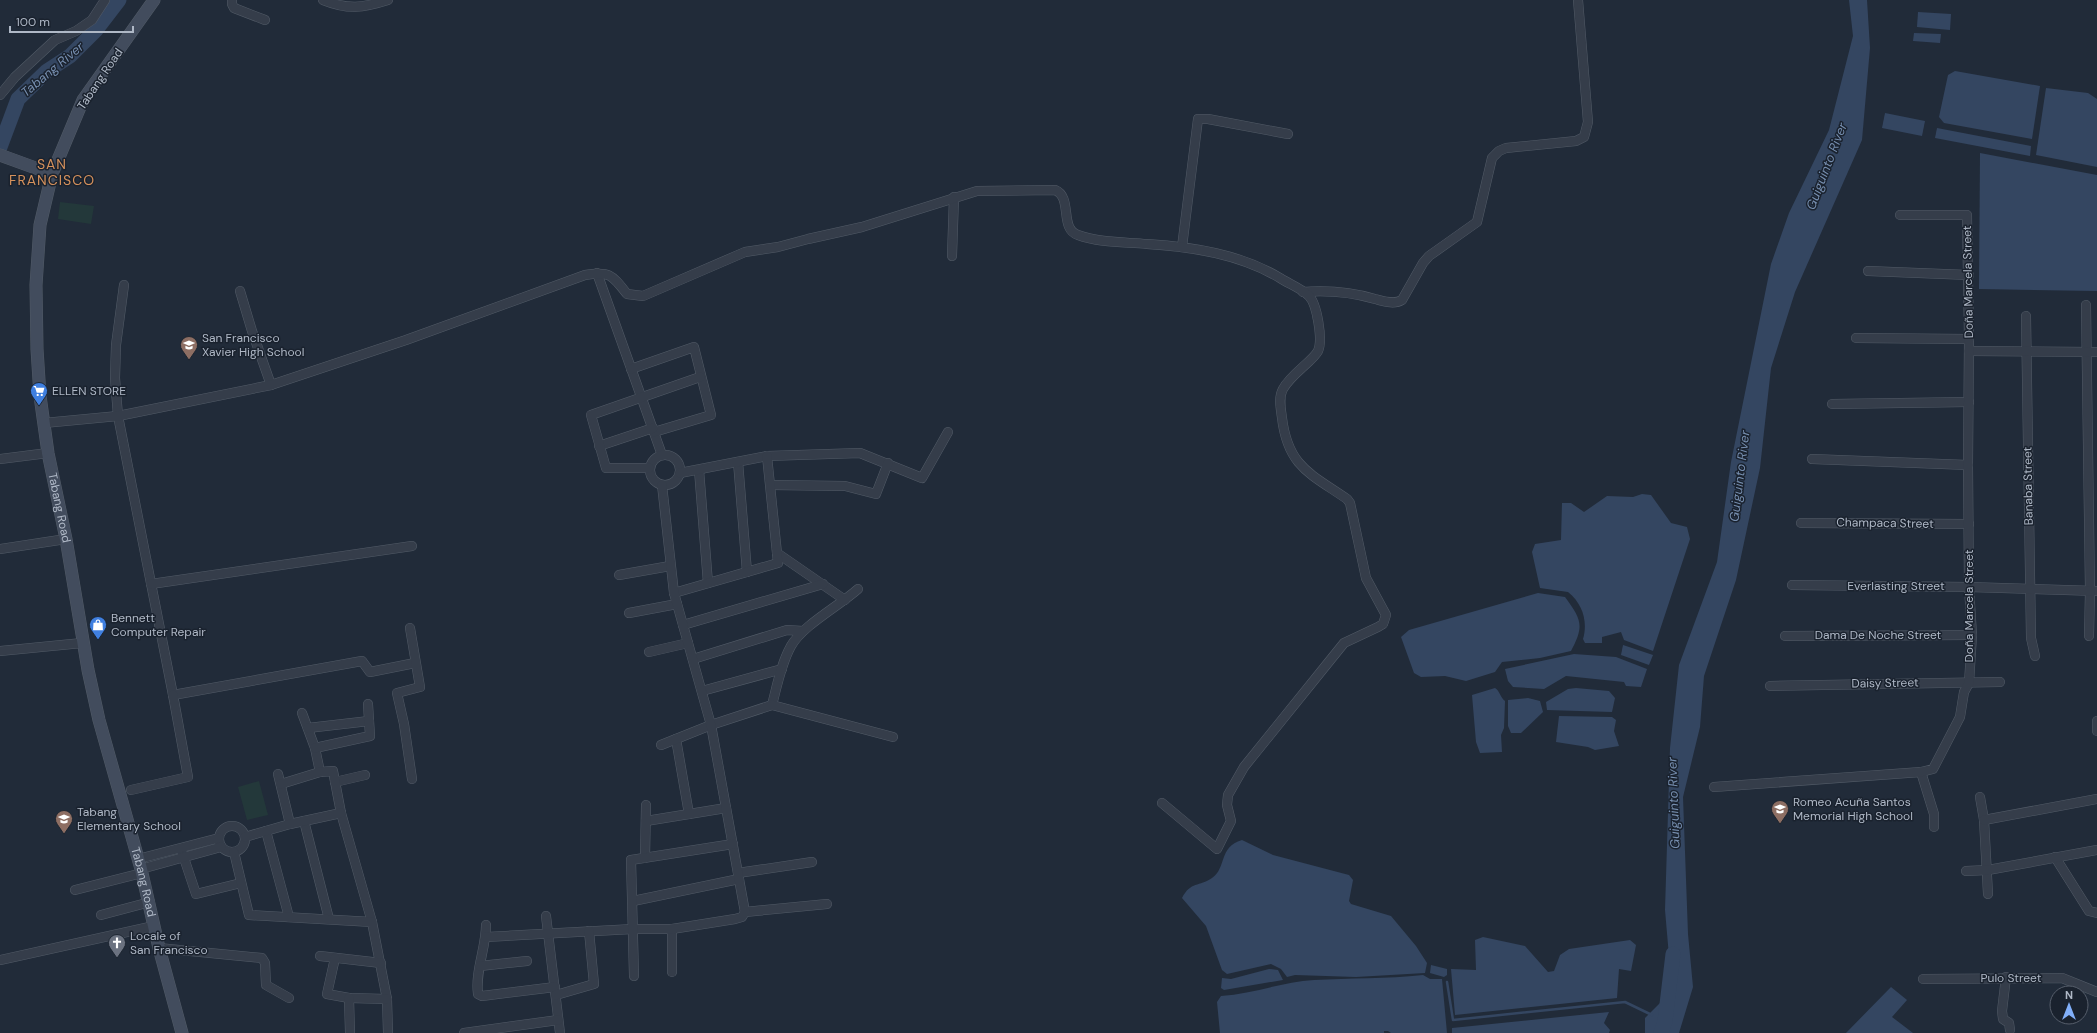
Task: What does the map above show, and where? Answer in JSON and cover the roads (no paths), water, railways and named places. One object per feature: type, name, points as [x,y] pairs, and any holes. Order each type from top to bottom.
[{"type":"main road","name":"Tabang Road","points":[[154,0],[84,100],[52,174],[40,225],[36,284],[37,349],[48,453],[66,539],[82,643],[99,720],[150,902],[159,948],[182,1033]]},
{"type":"main road","points":[[5,156],[52,174]]},
{"type":"street","points":[[0,95],[15,77],[55,40],[76,31],[92,20],[105,0]]},
{"type":"street","points":[[232,0],[234,8],[265,20]]},
{"type":"street","points":[[323,0],[336,5],[352,8],[367,7],[388,0]]},
{"type":"street","points":[[1303,292],[1329,290],[1364,296],[1387,302],[1399,302],[1402,300],[1423,263],[1429,256],[1477,222],[1492,158],[1499,151],[1506,148],[1576,141],[1584,137],[1588,122],[1578,0]]},
{"type":"street","points":[[1182,246],[1198,119],[1208,119],[1288,134]]},
{"type":"street","points":[[44,423],[118,416],[271,385],[406,340],[585,275],[597,273],[610,275],[627,294],[643,296],[745,252],[778,248],[808,238],[862,227],[977,190],[1055,190],[1062,196],[1069,228],[1074,234],[1111,242],[1182,246],[1224,255],[1273,274],[1303,292],[1311,299],[1320,332],[1319,345],[1317,352],[1292,377],[1282,390],[1280,402],[1285,434],[1301,468],[1347,499],[1350,503],[1366,578],[1386,615],[1386,620],[1378,627],[1344,643],[1244,767],[1228,795],[1227,805],[1232,821],[1217,849],[1162,803]]},
{"type":"street","points":[[952,256],[954,197]]},
{"type":"street","name":"Doña Marcela Street","points":[[1714,788],[1921,772],[1933,769],[1960,717],[1964,692],[1969,683],[1972,635],[1969,587],[1969,275],[1967,215],[1900,214]]},
{"type":"street","points":[[1868,271],[1969,275]]},
{"type":"street","points":[[597,273],[662,455]]},
{"type":"street","points":[[124,284],[116,345],[115,378],[118,416],[188,777],[132,790]]},
{"type":"street","points":[[240,291],[271,385]]},
{"type":"street","points":[[2086,305],[2094,591],[2089,636]]},
{"type":"street","name":"Banaba Street","points":[[2026,316],[2025,353],[2031,638],[2035,656]]},
{"type":"street","points":[[1856,338],[1969,339]]},
{"type":"street","points":[[599,446],[710,415],[694,347],[632,369]]},
{"type":"street","points":[[1969,351],[2025,353],[2097,352]]},
{"type":"street","points":[[649,468],[606,468],[591,415],[700,377]]},
{"type":"street","points":[[1832,404],[1969,402]]},
{"type":"street","points":[[680,473],[677,460],[670,455],[662,455],[653,460],[649,468],[654,481],[662,485],[672,484],[680,473],[767,456],[860,453],[922,478],[948,432]]},
{"type":"street","points":[[0,459],[48,453]]},
{"type":"street","points":[[674,593],[778,563],[767,456]]},
{"type":"street","points":[[1812,459],[1968,464]]},
{"type":"street","points":[[738,462],[747,572]]},
{"type":"street","points":[[771,485],[845,486],[876,494],[888,463]]},
{"type":"street","points":[[699,470],[708,583]]},
{"type":"street","points":[[486,937],[633,929],[672,930],[735,919],[742,917],[745,912],[711,725],[674,593],[662,485]]},
{"type":"street","name":"Champaca Street","points":[[1801,523],[1969,524]]},
{"type":"street","points":[[0,549],[66,539]]},
{"type":"street","points":[[151,584],[412,546]]},
{"type":"street","points":[[777,554],[845,600]]},
{"type":"street","points":[[619,575],[670,566]]},
{"type":"street","points":[[683,625],[823,584]]},
{"type":"street","name":"Everlasting Street","points":[[1792,585],[1969,587],[2094,591]]},
{"type":"street","points":[[772,705],[782,669],[791,646],[803,632],[858,589]]},
{"type":"street","points":[[630,613],[677,604]]},
{"type":"street","points":[[410,628],[420,687],[397,692],[404,724],[412,778]]},
{"type":"street","points":[[693,659],[787,630],[803,632]]},
{"type":"street","name":"Dama De Noche Street","points":[[1785,636],[1972,635]]},
{"type":"street","points":[[0,651],[82,643]]},
{"type":"street","points":[[649,652],[688,643]]},
{"type":"street","points":[[173,695],[362,661],[370,672],[415,663]]},
{"type":"street","points":[[702,691],[782,669]]},
{"type":"street","name":"Daisy Street","points":[[1770,686],[1922,682],[2000,682]]},
{"type":"street","points":[[315,748],[370,736],[368,704]]},
{"type":"street","points":[[661,745],[711,725],[772,705],[893,737]]},
{"type":"street","points":[[302,713],[315,748],[320,772]]},
{"type":"street","points":[[308,728],[369,721]]},
{"type":"street","points":[[2097,722],[2097,731]]},
{"type":"street","points":[[676,739],[689,814]]},
{"type":"street","points":[[281,784],[320,772],[333,771],[341,813],[372,922],[381,963],[387,998],[388,1033]]},
{"type":"street","points":[[1921,772],[1934,814],[1934,827]]},
{"type":"street","points":[[278,774],[290,824]]},
{"type":"street","points":[[335,782],[365,775]]},
{"type":"street","points":[[1980,797],[1984,820],[1988,870],[1988,894]]},
{"type":"street","points":[[1984,820],[2096,801]]},
{"type":"street","points":[[646,806],[646,858]]},
{"type":"street","points":[[646,821],[726,808]]},
{"type":"street","points":[[245,837],[290,824],[341,813]]},
{"type":"street","points":[[304,821],[329,919]]},
{"type":"street","points":[[229,826],[241,830],[245,837],[243,847],[234,852],[225,851],[220,842],[222,830],[229,826]]},
{"type":"street","points":[[266,831],[289,917]]},
{"type":"street","points":[[75,890],[140,867],[220,842]]},
{"type":"street","points":[[634,976],[633,901],[630,860],[733,844]]},
{"type":"street","points":[[1966,871],[1988,870],[2097,850]]},
{"type":"street","points":[[234,852],[249,915],[372,922]]},
{"type":"street","points":[[183,853],[196,894],[241,882]]},
{"type":"street","points":[[2055,857],[2088,911],[2097,913]]},
{"type":"street","points":[[633,901],[739,876],[812,862]]},
{"type":"street","points":[[101,915],[150,902]]},
{"type":"street","points":[[745,912],[827,904]]},
{"type":"street","points":[[546,916],[560,1033]]},
{"type":"street","points":[[486,925],[486,937],[480,966],[478,989],[478,994],[482,996],[555,991],[594,984],[589,931]]},
{"type":"street","points":[[0,960],[154,926]]},
{"type":"street","points":[[672,930],[672,972]]},
{"type":"street","points":[[159,948],[262,958],[265,963],[264,983],[266,986],[289,998]]},
{"type":"street","points":[[320,956],[381,963]]},
{"type":"street","points":[[336,958],[327,994],[349,998],[387,998]]},
{"type":"street","points":[[480,966],[527,962]]},
{"type":"street","points":[[2006,978],[2002,1011],[2003,1019],[2009,1022],[2010,1030]]},
{"type":"street","name":"Pulo Street","points":[[1923,979],[2062,978],[2097,992]]},
{"type":"street","points":[[349,998],[350,1033]]},
{"type":"street","points":[[464,1033],[558,1020]]},
{"type":"water","points":[[1849,0],[1867,0],[1870,48],[1862,140],[1795,292],[1771,368],[1760,468],[1736,580],[1704,676],[1700,727],[1683,797],[1688,934],[1693,987],[1679,1033],[1645,1033],[1645,1018],[1672,991],[1665,910],[1670,748],[1679,665],[1717,562],[1731,462],[1771,264],[1789,213],[1829,130],[1853,36]]},
{"type":"water","points":[[1918,12],[1951,14],[1950,30],[1917,27]]},
{"type":"water","points":[[1914,33],[1941,34],[1940,43],[1913,41]]},
{"type":"water","points":[[1955,71],[2040,86],[2032,139],[1944,123],[1939,117],[1948,75]]},
{"type":"water","points":[[2046,88],[2088,93],[2097,99],[2097,167],[2036,155]]},
{"type":"water","points":[[1885,113],[1925,121],[1922,136],[1882,128]]},
{"type":"water","points":[[1937,128],[2031,146],[2030,156],[1935,138]]},
{"type":"water","points":[[1980,153],[2097,175],[2097,291],[1979,289]]},
{"type":"water","points":[[1642,494],[1651,495],[1671,523],[1687,527],[1690,539],[1653,651],[1624,640],[1621,632],[1602,637],[1602,643],[1585,643],[1583,639],[1585,626],[1583,614],[1581,608],[1573,597],[1568,592],[1540,588],[1532,552],[1535,544],[1561,540],[1562,503],[1571,503],[1584,512],[1607,496],[1633,497]]},
{"type":"water","points":[[1538,593],[1565,597],[1575,611],[1578,617],[1579,628],[1578,635],[1571,651],[1540,658],[1502,662],[1495,672],[1466,681],[1445,676],[1421,677],[1414,673],[1401,637],[1409,630]]},
{"type":"water","points":[[1623,645],[1653,655],[1649,665],[1621,655]]},
{"type":"water","points":[[1574,654],[1616,657],[1647,669],[1641,687],[1626,686],[1624,682],[1566,676],[1544,689],[1513,687],[1508,681],[1505,669]]},
{"type":"water","points":[[1495,688],[1505,701],[1504,728],[1501,735],[1502,752],[1480,753],[1476,742],[1472,695]]},
{"type":"water","points":[[1576,688],[1609,691],[1615,698],[1612,712],[1547,710],[1546,702],[1568,689]]},
{"type":"water","points":[[1528,698],[1540,701],[1543,712],[1521,733],[1511,733],[1508,726],[1508,700]]},
{"type":"water","points":[[1559,716],[1612,717],[1616,720],[1614,731],[1619,746],[1595,750],[1588,747],[1556,742]]},
{"type":"water","points":[[1242,840],[1273,855],[1349,875],[1353,880],[1349,901],[1351,904],[1391,916],[1416,946],[1427,963],[1425,973],[1356,977],[1295,975],[1287,977],[1281,969],[1271,964],[1227,974],[1222,970],[1206,926],[1182,898],[1189,889],[1207,881],[1217,874],[1229,847]]},
{"type":"water","points":[[1483,937],[1525,946],[1548,972],[1554,971],[1560,955],[1569,949],[1630,940],[1636,945],[1631,971],[1619,969],[1617,998],[1455,1015],[1451,969],[1476,970],[1475,940]]},
{"type":"water","points":[[1431,965],[1447,969],[1447,975],[1444,977],[1430,973]]},
{"type":"water","points":[[1269,969],[1278,970],[1283,980],[1224,990],[1221,988],[1222,978],[1231,979]]},
{"type":"water","points":[[1423,975],[1430,979],[1442,979],[1447,1033],[1391,1033],[1384,1031],[1384,1033],[1220,1033],[1217,1002],[1221,996],[1244,993],[1302,981]]},
{"type":"water","points":[[1891,987],[1907,1000],[1892,1017],[1913,1033],[1846,1033]]},
{"type":"water","points":[[1609,1012],[1604,1023],[1610,1030],[1609,1033],[1452,1033],[1452,1028]]},
{"type":"waterway","name":"Tabang River","points":[[0,147],[18,99],[47,71],[70,56],[96,30],[119,0]]},
{"type":"waterway","name":"Guiguinto River","points":[[1661,1033],[1665,1021],[1673,954]]},
{"type":"waterway","points":[[1447,982],[1453,1020],[1625,1002],[1652,1015]]},
{"type":"place","name":"San Francisco Xavier High School","points":[[189,360]]},
{"type":"place","name":"ELLEN STORE","points":[[39,406]]},
{"type":"place","name":"Bennett Computer Repair","points":[[98,640]]},
{"type":"place","name":"Romeo Acuña Santos Memorial High School","points":[[1780,824]]},
{"type":"place","name":"Tabang Elementary School","points":[[64,834]]},
{"type":"place","name":"Locale of San Francisco","points":[[117,958]]},
{"type":"district","name":"SAN FRANCISCO","points":[[52,172]]}]
